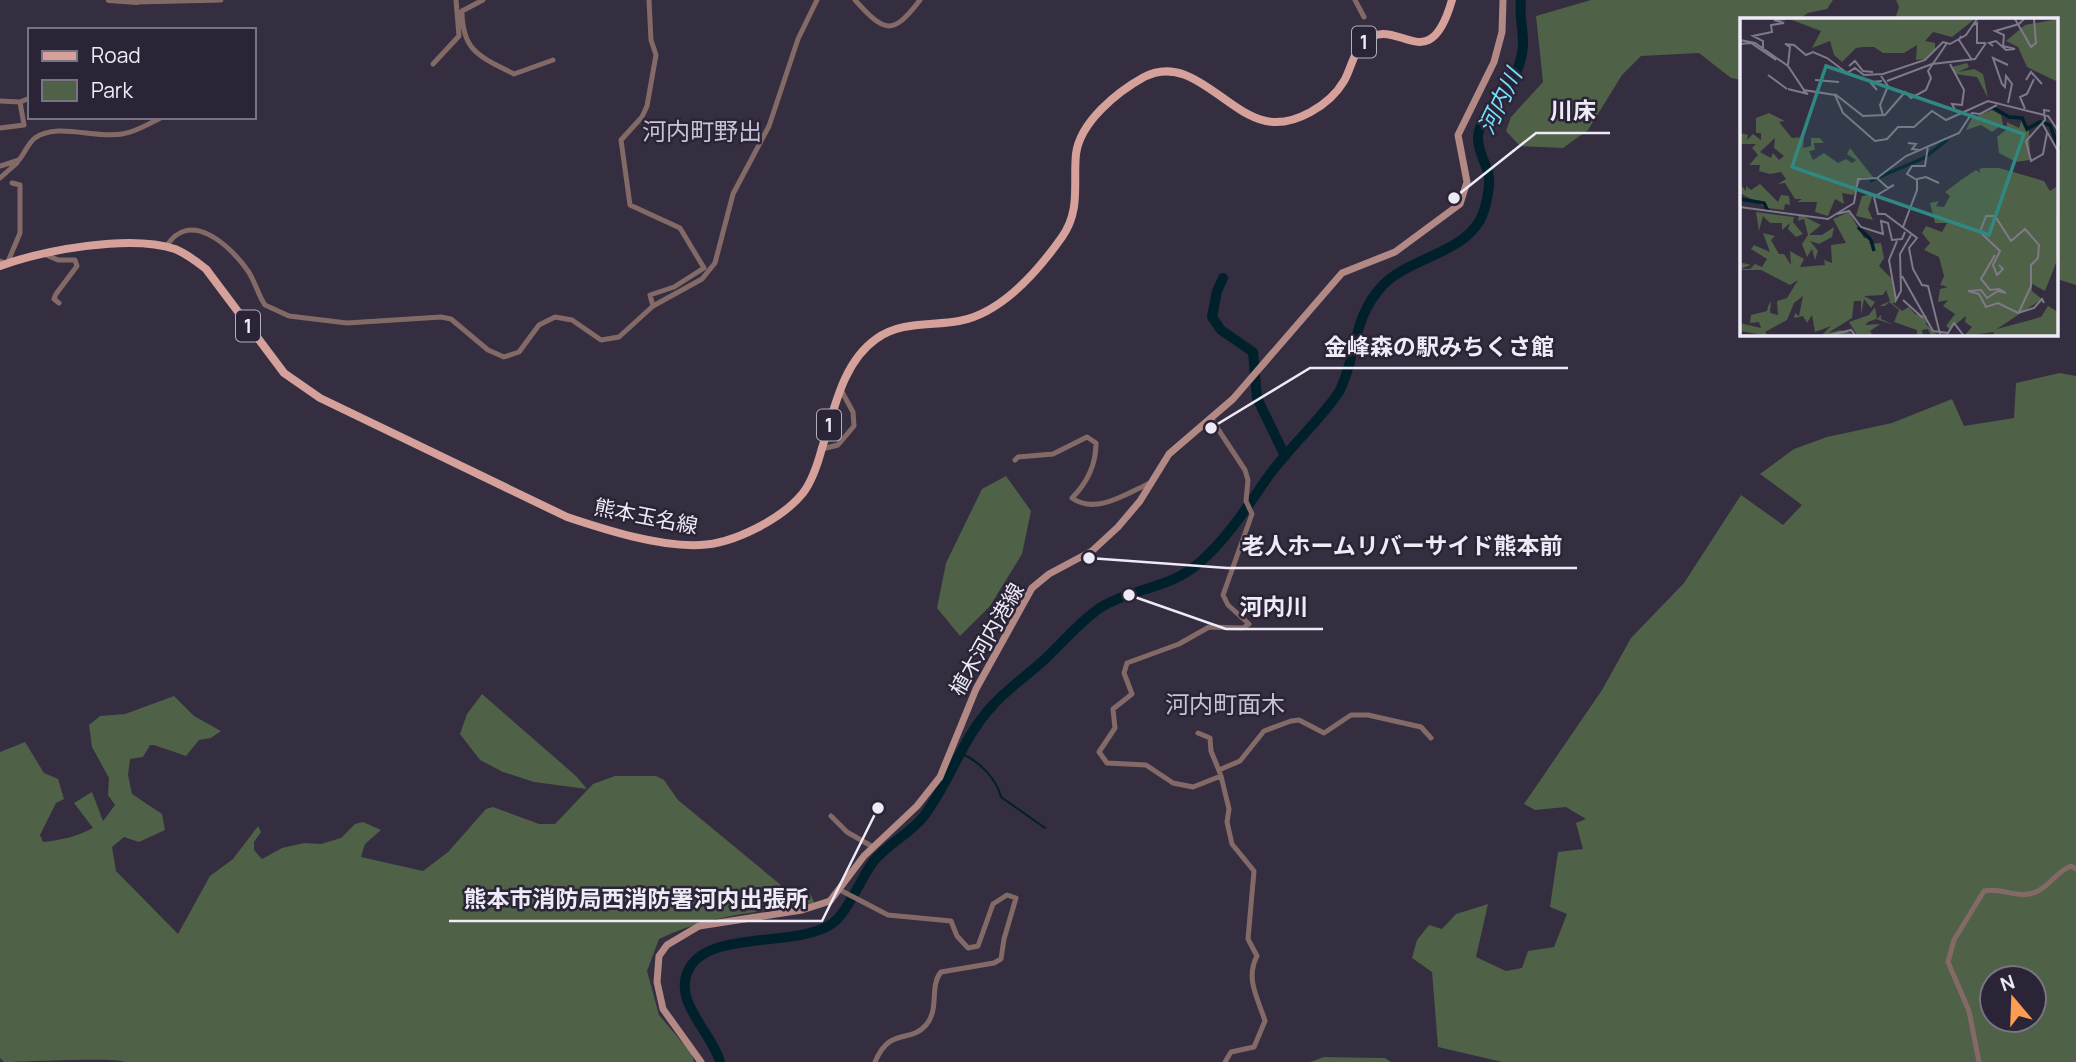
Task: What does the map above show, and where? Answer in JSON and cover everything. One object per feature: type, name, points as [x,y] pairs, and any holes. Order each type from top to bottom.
[{"type":"main road","name":"熊本玉名線","points":[[2,264],[41,253],[103,246],[166,247],[191,256],[206,269],[284,373],[307,391],[562,515],[600,528],[674,544],[701,545],[724,541],[791,505],[808,484],[853,363],[878,337],[899,328],[960,321],[981,314],[1007,297],[1062,237],[1071,222],[1076,201],[1077,152],[1086,127],[1137,82],[1163,71],[1189,76],[1253,118],[1275,122],[1299,117],[1335,94],[1364,43],[1384,35],[1415,41],[1432,40],[1441,33],[1452,0]]},
{"type":"main road","name":"植木河内港線","points":[[701,1062],[663,1009],[656,967],[659,956],[667,945],[699,926],[818,906],[843,892],[873,847],[917,806],[940,777],[976,689],[1032,588],[1049,574],[1082,557],[1103,541],[1140,501],[1169,454],[1212,420],[1342,273],[1395,252],[1460,204],[1467,182],[1458,135],[1494,62],[1502,32],[1503,0]]},
{"type":"street","points":[[109,0],[221,0]]},
{"type":"street","points":[[433,64],[458,36],[456,0]]},
{"type":"street","points":[[483,0],[461,11],[463,36],[473,51],[514,74],[554,60]]},
{"type":"street","points":[[649,0],[651,40],[656,55],[647,106],[642,117],[621,140],[630,205],[680,228],[704,268],[674,287],[650,295],[653,306]]},
{"type":"street","points":[[166,247],[177,232],[184,229],[206,233],[238,258],[251,276],[260,299],[271,311],[347,323],[441,317],[457,323],[488,350],[504,357],[519,352],[546,320],[564,317],[590,335],[611,340],[619,337],[653,306],[702,279],[715,263],[733,194],[769,126],[798,40],[817,0]]},
{"type":"street","points":[[855,0],[874,22],[890,27],[903,22],[919,0]]},
{"type":"street","points":[[1355,0],[1364,17]]},
{"type":"street","points":[[0,102],[20,102],[28,99]]},
{"type":"street","points":[[0,128],[24,125],[20,102]]},
{"type":"street","points":[[0,178],[19,160],[34,138],[55,129],[81,135],[120,135],[140,130],[159,119]]},
{"type":"street","points":[[0,166],[19,160]]},
{"type":"street","points":[[2,264],[20,233],[20,185],[12,183]]},
{"type":"street","points":[[41,253],[58,260],[75,260],[77,266],[55,294],[54,299],[59,303]]},
{"type":"street","points":[[822,449],[838,444],[854,426],[853,412],[841,390]]},
{"type":"street","points":[[1212,420],[1245,470],[1248,480],[1246,501],[1252,514],[1223,595],[1228,605],[1247,620],[1247,627],[1209,627],[1179,644],[1127,663],[1124,673],[1132,694],[1113,709],[1115,728],[1099,751],[1107,763],[1146,765],[1172,783],[1193,787],[1240,761],[1264,731],[1292,721],[1299,720],[1324,733],[1351,715],[1368,715],[1421,727],[1431,738]]},
{"type":"street","points":[[1015,460],[1018,457],[1053,454],[1087,437],[1096,443],[1092,468],[1083,486],[1072,498],[1079,503],[1107,503],[1150,483]]},
{"type":"street","points":[[1198,733],[1210,738],[1211,751],[1229,809],[1227,821],[1232,844],[1254,871],[1248,939],[1257,956],[1251,968],[1251,979],[1265,1021],[1254,1046],[1231,1052],[1225,1062]]},
{"type":"street","points":[[831,816],[847,831],[873,847]]},
{"type":"street","points":[[1979,1062],[1969,1011],[1948,962],[1954,940],[1984,891],[1993,888],[2029,894],[2041,889],[2065,868],[2071,866],[2076,869]]},
{"type":"street","points":[[843,892],[888,915],[951,921],[961,943],[974,948],[983,936],[993,904],[1007,894],[1013,895],[1016,902],[1003,939],[1001,959],[994,963],[941,972],[937,977],[933,1010],[926,1025],[921,1030],[891,1040],[875,1062]]},
{"type":"green space","points":[[1591,0],[1833,0],[1827,9],[1808,13],[1800,18],[1740,18],[1740,80],[1731,78],[1699,53],[1641,56],[1622,75],[1588,130],[1563,148],[1520,146],[1506,131],[1511,117],[1543,82],[1536,16]]},
{"type":"green space","points":[[1896,0],[2076,0],[2076,285],[2058,279],[2058,18],[1895,18],[1899,7]]},
{"type":"green space","points":[[2060,373],[2076,376],[2076,1062],[1502,1062],[1438,1047],[1432,972],[1412,958],[1417,940],[1429,925],[1442,929],[1456,914],[1488,904],[1476,957],[1506,971],[1522,968],[1528,951],[1554,947],[1567,914],[1550,907],[1558,852],[1583,849],[1576,823],[1586,819],[1566,807],[1535,810],[1524,804],[1602,690],[1631,638],[1684,583],[1741,495],[1783,525],[1802,505],[1760,474],[1794,449],[1827,437],[1892,423],[1952,399],[1964,426],[2014,418],[2016,383]]},
{"type":"green space","points":[[1006,476],[1031,511],[1022,554],[990,606],[960,636],[937,608],[946,563],[982,489]]},
{"type":"green space","points":[[482,694],[576,776],[587,789],[534,782],[503,772],[480,760],[460,734],[467,714]]},
{"type":"green space","points":[[174,696],[194,716],[221,731],[211,738],[199,740],[186,756],[150,745],[143,757],[130,759],[128,775],[132,794],[162,814],[165,830],[139,842],[124,837],[112,847],[116,871],[178,934],[210,876],[233,859],[258,826],[261,832],[254,842],[254,850],[262,859],[282,848],[304,843],[321,844],[341,838],[355,824],[363,822],[381,830],[365,844],[361,857],[423,871],[448,852],[486,809],[493,807],[539,824],[555,824],[593,784],[615,776],[656,776],[664,780],[678,800],[793,895],[810,893],[815,905],[716,919],[659,939],[647,971],[659,1015],[692,1054],[694,1062],[4,1062],[0,1058],[0,752],[25,742],[44,773],[58,779],[64,799],[56,803],[40,835],[43,842],[74,836],[93,828],[74,803],[92,792],[103,821],[115,805],[108,795],[109,778],[92,747],[89,725],[100,716],[125,714]]},
{"type":"green space","points":[[1324,1057],[1385,1058],[1391,1062],[1310,1062]]},
{"type":"waterway","name":"河内川","points":[[720,1062],[716,1050],[694,1016],[685,992],[685,980],[690,967],[701,956],[717,948],[818,931],[833,923],[849,904],[873,862],[924,816],[973,731],[993,705],[1095,611],[1127,595],[1177,578],[1209,554],[1235,524],[1274,469],[1339,392],[1365,311],[1383,285],[1406,268],[1460,241],[1480,220],[1487,200],[1489,178],[1478,137],[1489,110],[1518,68],[1523,49],[1521,0]]},
{"type":"waterway","points":[[1223,278],[1217,291],[1212,317],[1221,330],[1253,352],[1257,398],[1285,456]]},
{"type":"waterway","points":[[960,753],[986,771],[1001,797],[1045,828]]},
{"type":"place","name":"川床","points":[[1454,198]]},
{"type":"place","name":"金峰森の駅みちくさ館","points":[[1211,428]]},
{"type":"place","name":"老人ホームリバーサイド熊本前","points":[[1089,558]]},
{"type":"place","name":"河内川","points":[[1129,595]]},
{"type":"place","name":"熊本市消防局西消防署河内出張所","points":[[878,808]]},
{"type":"district","name":"河内町野出","points":[[702,130]]},
{"type":"district","name":"河内町面木","points":[[1225,703]]}]
